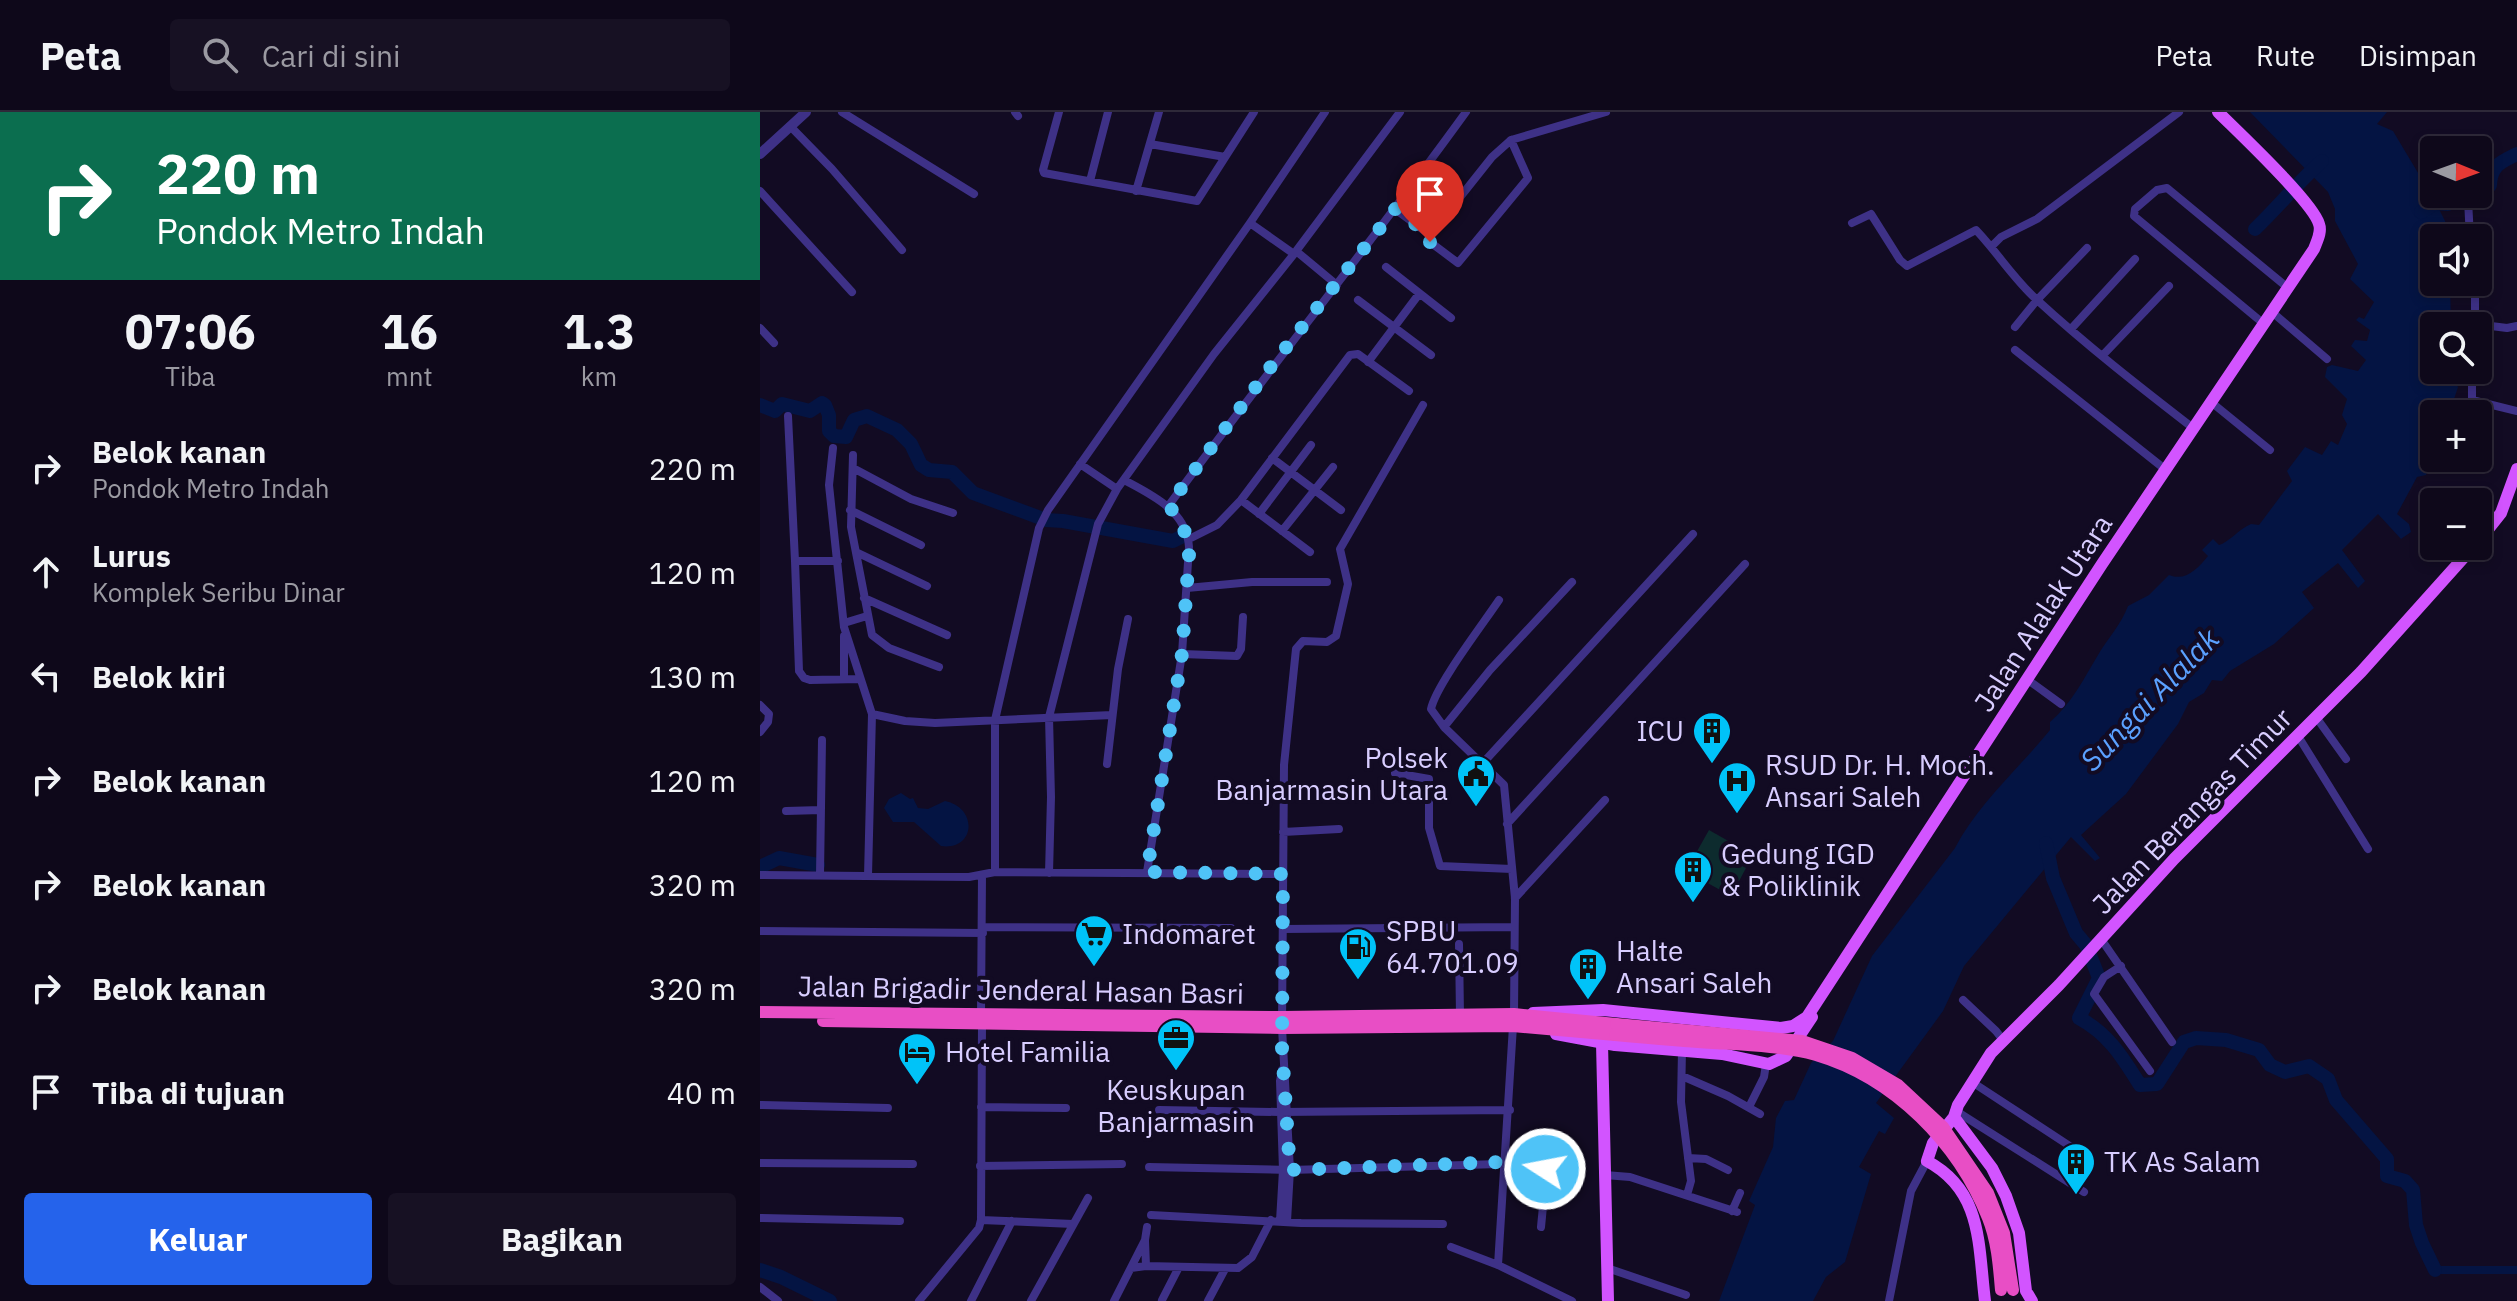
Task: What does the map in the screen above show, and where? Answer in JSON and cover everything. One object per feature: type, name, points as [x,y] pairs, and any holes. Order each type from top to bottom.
[{"type":"highway","name":"Jalan Brigadir Jenderal Hasan Basri","points":[[760,1012],[914,1019],[1517,1020]]},
{"type":"highway","name":"Jalan Brigadir Jenderal Hasan Basri","points":[[1282,1022],[1460,1016],[1616,1030],[1802,1041],[1852,1058],[1885,1077],[1930,1112],[1978,1176],[2004,1233],[2008,1295]]},
{"type":"highway","name":"Jalan Brigadir Jenderal Hasan Basri","points":[[760,1020],[822,1017]]},
{"type":"main road","name":"Jalan Alalak Utara","points":[[1766,1064],[1786,1056],[1799,1029],[1823,997],[1858,938],[2102,564],[2314,249],[2320,228],[2315,217],[2218,112]]},
{"type":"main road","name":"Jalan Berangas Timur","points":[[2492,524],[2501,513],[2517,469]]},
{"type":"main road","name":"Jalan Berangas Timur","points":[[1927,1161],[1933,1143],[2003,1040],[2080,962],[2174,859],[2361,672],[2462,560]]},
{"type":"main road","points":[[1517,1020],[1603,1010],[1741,1026],[1799,1029]]},
{"type":"main road","points":[[1517,1020],[1602,1043],[1722,1054],[1766,1064]]},
{"type":"main road","points":[[1602,1043],[1608,1301]]},
{"type":"main road","points":[[1955,1114],[1992,1168],[2006,1196],[2019,1233],[2026,1291],[2032,1301]]},
{"type":"main road","points":[[1927,1161],[1958,1184],[1970,1204],[1977,1231],[1985,1301]]},
{"type":"street","points":[[760,154],[806,112]]},
{"type":"street","points":[[842,112],[974,194]]},
{"type":"street","points":[[1059,112],[1043,172],[1199,200],[1251,112]]},
{"type":"street","points":[[1090,181],[1108,112]]},
{"type":"street","points":[[1136,191],[1159,112]]},
{"type":"street","points":[[995,872],[995,720],[1039,528],[1080,464],[1325,112]]},
{"type":"street","points":[[1049,873],[1049,717],[1097,527],[1117,489],[1214,354],[1400,112]]},
{"type":"street","points":[[1169,505],[1466,112]]},
{"type":"street","points":[[1511,140],[1528,178],[1455,263],[1430,242],[1430,235],[1492,157],[1511,140],[1606,112]]},
{"type":"street","points":[[1991,247],[2001,237],[2037,219],[2179,112]]},
{"type":"street","points":[[790,126],[902,250]]},
{"type":"street","points":[[1150,144],[1225,157]]},
{"type":"street","points":[[2264,324],[2134,216],[2135,209],[2157,190],[2167,188],[2288,288]]},
{"type":"street","points":[[760,191],[852,292]]},
{"type":"street","points":[[1395,209],[1430,235]]},
{"type":"street","points":[[1852,223],[1871,214],[1907,266],[1976,230],[2009,272],[2037,300],[2193,428]]},
{"type":"street","points":[[1250,223],[1295,252],[1337,285]]},
{"type":"street","points":[[2015,327],[2087,248]]},
{"type":"street","points":[[2071,329],[2135,259]]},
{"type":"street","points":[[1386,267],[1451,318]]},
{"type":"street","points":[[2102,356],[2169,286]]},
{"type":"street","points":[[1368,362],[1419,294]]},
{"type":"street","points":[[1358,300],[1431,355]]},
{"type":"street","points":[[2272,312],[2327,359]]},
{"type":"street","points":[[2492,327],[2517,326]]},
{"type":"street","points":[[760,328],[774,343]]},
{"type":"street","points":[[2015,350],[2166,470]]},
{"type":"street","points":[[1188,537],[1221,522],[1241,500],[1349,356],[1358,354],[1409,391]]},
{"type":"street","points":[[2472,384],[2472,400],[2517,411]]},
{"type":"street","points":[[2211,402],[2270,450]]},
{"type":"street","points":[[1131,1268],[1238,1268],[1252,1257],[1279,1221],[1286,1170],[1280,1081],[1283,1069],[1284,765],[1296,649],[1301,641],[1327,642],[1336,636],[1348,584],[1340,549],[1423,405]]},
{"type":"street","points":[[788,416],[799,671],[806,679],[860,679]]},
{"type":"street","points":[[1259,514],[1311,445]]},
{"type":"street","points":[[833,448],[829,485],[844,625],[844,679]]},
{"type":"street","points":[[853,455],[850,510],[872,635],[880,643],[939,667]]},
{"type":"street","points":[[1272,458],[1341,510]]},
{"type":"street","points":[[1080,464],[1117,489]]},
{"type":"street","points":[[1282,531],[1333,467]]},
{"type":"street","points":[[853,468],[911,499],[953,513]]},
{"type":"street","points":[[1124,480],[1169,505],[1188,537],[1182,654],[1147,872]]},
{"type":"street","points":[[1241,500],[1310,552]]},
{"type":"street","points":[[850,510],[921,545]]},
{"type":"street","points":[[1462,777],[1482,764],[1693,534]]},
{"type":"street","points":[[856,552],[927,586]]},
{"type":"street","points":[[795,561],[838,561]]},
{"type":"street","points":[[1507,824],[1745,564]]},
{"type":"street","points":[[1187,588],[1252,582],[1327,582]]},
{"type":"street","points":[[1444,727],[1490,670],[1572,582]]},
{"type":"street","points":[[864,598],[947,635]]},
{"type":"street","points":[[1498,1265],[1503,1162],[1517,1020],[1515,898],[1504,785],[1444,727],[1433,713],[1432,704],[1499,600]]},
{"type":"street","points":[[844,625],[867,616]]},
{"type":"street","points":[[1182,654],[1237,656],[1241,649],[1243,617]]},
{"type":"street","points":[[1107,764],[1128,619]]},
{"type":"street","points":[[844,625],[872,714],[868,876]]},
{"type":"street","points":[[2028,680],[2061,704]]},
{"type":"street","points":[[760,705],[767,710],[769,717],[760,732]]},
{"type":"street","points":[[872,714],[935,723],[1112,715]]},
{"type":"street","points":[[2316,717],[2346,759]]},
{"type":"street","points":[[2298,736],[2368,849]]},
{"type":"street","points":[[820,875],[822,740]]},
{"type":"street","points":[[1395,773],[1429,779],[1429,828],[1440,866],[1512,869]]},
{"type":"street","points":[[1515,898],[1605,800]]},
{"type":"street","points":[[786,811],[821,810]]},
{"type":"street","points":[[1283,832],[1339,829]]},
{"type":"street","points":[[760,875],[982,875],[995,872],[1283,874]]},
{"type":"street","points":[[919,1301],[979,1228],[981,1220],[982,875]]},
{"type":"street","points":[[1283,929],[1514,927]]},
{"type":"street","points":[[760,931],[1231,928]]},
{"type":"street","points":[[1459,944],[1460,1016]]},
{"type":"street","points":[[2096,944],[2121,966],[2172,1042]]},
{"type":"street","points":[[2121,966],[2104,977],[2094,994],[2150,1071]]},
{"type":"street","points":[[1963,1000],[2003,1040]]},
{"type":"street","points":[[1682,1050],[1681,1102],[1691,1181],[1687,1195]]},
{"type":"street","points":[[1749,1107],[1764,1077],[1766,1064]]},
{"type":"street","points":[[1682,1076],[1760,1114]]},
{"type":"street","points":[[1972,1082],[2091,1160]]},
{"type":"street","points":[[760,1105],[888,1108]]},
{"type":"street","points":[[981,1107],[1066,1108]]},
{"type":"street","points":[[1159,1110],[1510,1110]]},
{"type":"street","points":[[1955,1114],[2084,1192]]},
{"type":"street","points":[[1688,1158],[1706,1159],[1728,1170]]},
{"type":"street","points":[[1889,1301],[1911,1191],[1927,1161]]},
{"type":"street","points":[[760,1163],[913,1164]]},
{"type":"street","points":[[1149,1167],[1286,1170],[1538,1163],[1545,1167],[1541,1227]]},
{"type":"street","points":[[980,1166],[1122,1164]]},
{"type":"street","points":[[1605,1175],[1630,1177],[1735,1211],[1740,1193]]},
{"type":"street","points":[[1031,1301],[1088,1198]]},
{"type":"street","points":[[1151,1215],[1443,1224]]},
{"type":"street","points":[[760,1218],[900,1221]]},
{"type":"street","points":[[981,1220],[1073,1224]]},
{"type":"street","points":[[971,1301],[1012,1221]]},
{"type":"street","points":[[1146,1266],[1147,1227]]},
{"type":"street","points":[[1114,1301],[1145,1240]]},
{"type":"street","points":[[1451,1247],[1498,1265],[1572,1301]]},
{"type":"street","points":[[1162,1300],[1179,1267]]},
{"type":"street","points":[[1607,1268],[1686,1295]]},
{"type":"street","points":[[1208,1301],[1225,1269]]},
{"type":"street","points":[[760,1287],[778,1301]]},
{"type":"green space","points":[[1709,830],[1753,855],[1731,896],[1686,871]]},
{"type":"water","name":"Sungai Alalak","points":[[2250,112],[2387,112],[2377,124],[2393,131],[2420,176],[2420,208],[2438,208],[2445,221],[2446,224],[2420,224],[2420,296],[2450,296],[2451,312],[2420,312],[2420,384],[2456,384],[2458,387],[2454,400],[2420,400],[2420,472],[2427,472],[2417,477],[2397,514],[2409,524],[2411,532],[2401,539],[2378,514],[2342,550],[2365,581],[2358,588],[2338,563],[2302,592],[2314,608],[2274,644],[2230,671],[2222,681],[2212,680],[2204,693],[2189,702],[2178,724],[2126,794],[2081,835],[2100,858],[2095,861],[2071,837],[1964,966],[1943,1011],[1876,1103],[1894,1118],[1885,1134],[1879,1131],[1859,1167],[1871,1174],[1845,1262],[1826,1277],[1813,1301],[1719,1301],[1755,1205],[1749,1201],[1773,1147],[1776,1118],[1785,1101],[1794,1100],[1811,1063],[1833,1041],[1872,956],[1987,801],[2050,730],[2050,722],[2077,691],[2128,606],[2149,595],[2169,575],[2181,577],[2196,569],[2208,556],[2202,550],[2213,539],[2219,545],[2251,524],[2259,525],[2292,481],[2287,471],[2305,447],[2322,455],[2331,441],[2338,445],[2347,424],[2342,415],[2347,399],[2325,377],[2327,367],[2332,365],[2358,371],[2366,360],[2351,346],[2355,340],[2367,341],[2370,330],[2356,320],[2359,317],[2364,319],[2374,302],[2350,279],[2358,264],[2335,221],[2335,209],[2328,192]]},
{"type":"water","points":[[901,793],[913,798],[918,808],[928,809],[945,801],[956,805],[968,820],[966,836],[952,846],[941,846],[914,822],[893,822],[884,808],[889,799]]},
{"type":"waterway","points":[[2492,173],[2498,165],[2517,154]]},
{"type":"waterway","points":[[2255,229],[2322,161]]},
{"type":"waterway","points":[[2421,212],[2428,208]]},
{"type":"waterway","points":[[760,405],[775,411],[782,404],[810,411],[822,403],[829,415],[829,431],[834,436],[846,437],[854,420],[867,416],[897,430],[911,444],[921,465],[929,470],[952,472],[973,493],[1046,520],[1173,541],[1181,537]]},
{"type":"waterway","points":[[2046,843],[2053,878],[2099,978],[2079,1018],[2107,1039],[2140,1085],[2157,1084],[2184,1042],[2196,1038],[2226,1040],[2259,1050],[2270,1065],[2285,1072],[2309,1066],[2328,1079],[2336,1100],[2387,1159],[2387,1176],[2405,1181],[2413,1190],[2416,1225],[2435,1270]]},
{"type":"waterway","points":[[760,867],[779,858],[818,865]]},
{"type":"waterway","points":[[760,1270],[830,1301]]},
{"type":"waterway","points":[[2435,1270],[2517,1270]]},
{"type":"place","name":"ICU","points":[[1712,765]]},
{"type":"place","name":"Polsek Banjarmasin Utara","points":[[1476,808]]},
{"type":"place","name":"RSUD Dr. H. Moch. Ansari Saleh","points":[[1737,815]]},
{"type":"place","name":"Gedung IGD & Poliklinik","points":[[1693,904]]},
{"type":"place","name":"Indomaret","points":[[1094,968]]},
{"type":"place","name":"SPBU 64.701.09","points":[[1358,981]]},
{"type":"place","name":"Halte Ansari Saleh","points":[[1588,1001]]},
{"type":"place","name":"Keuskupan Banjarmasin","points":[[1176,1072]]},
{"type":"place","name":"Hotel Familia","points":[[917,1086]]},
{"type":"place","name":"TK As Salam","points":[[2076,1196]]},
{"type":"route","points":[[1430,242],[1430,235],[1395,209],[1269,369],[1169,505],[1189,539],[1189,555],[1182,654],[1147,872],[1283,874],[1282,1048],[1290,1170],[1503,1162],[1538,1163],[1545,1169]]}]
